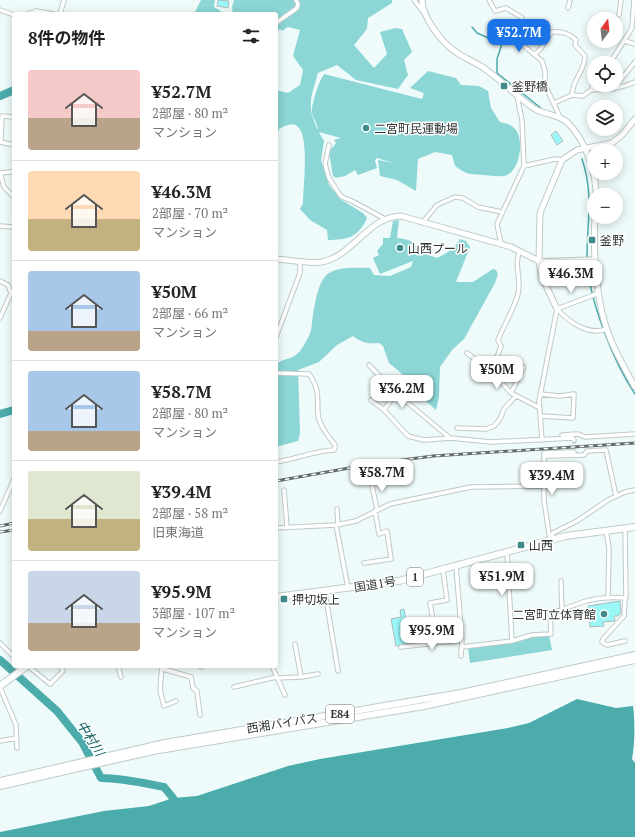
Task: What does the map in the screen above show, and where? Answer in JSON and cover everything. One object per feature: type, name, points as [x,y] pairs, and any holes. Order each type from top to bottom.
[{"type":"highway","name":"国道1号","points":[[278,597],[325,592],[399,581],[550,540],[606,530],[635,527]]},
{"type":"highway","name":"西湘バイパス","points":[[0,786],[45,773],[199,736],[461,693],[635,654]]},
{"type":"highway","name":"西湘バイパス","points":[[0,781],[177,746],[445,702],[635,660]]},
{"type":"highway","points":[[2,683],[24,668]]},
{"type":"street","points":[[61,12],[64,0]]},
{"type":"street","points":[[278,22],[297,8],[298,4],[296,0]]},
{"type":"street","points":[[414,0],[425,13],[444,43],[456,53],[484,68],[539,111],[560,117],[568,123],[585,149],[592,168],[595,188]]},
{"type":"street","points":[[422,0],[425,13]]},
{"type":"street","points":[[489,0],[490,6],[495,11],[506,8],[521,17],[528,32],[524,46],[529,52],[535,54],[544,66],[545,84],[560,117]]},
{"type":"street","points":[[568,8],[570,0]]},
{"type":"street","points":[[619,12],[621,0]]},
{"type":"street","points":[[615,56],[632,28],[634,0]]},
{"type":"street","points":[[0,10],[12,14]]},
{"type":"street","points":[[535,54],[541,50],[546,38],[552,32],[558,31],[568,34],[576,40],[576,46],[585,56],[585,61],[572,87],[572,95]]},
{"type":"street","points":[[625,41],[635,44]]},
{"type":"street","points":[[623,77],[635,62]]},
{"type":"street","points":[[623,88],[635,82]]},
{"type":"street","points":[[554,103],[572,95],[583,96],[588,92]]},
{"type":"street","points":[[501,244],[497,224],[524,166],[522,120],[516,93]]},
{"type":"street","points":[[12,117],[2,116],[1,142],[12,145]]},
{"type":"street","points":[[604,330],[582,328],[557,309],[541,275],[539,261],[540,213],[562,160],[568,154],[612,143],[622,135],[635,119]]},
{"type":"street","points":[[329,145],[325,164],[329,178],[338,192],[342,197],[385,219]]},
{"type":"street","points":[[524,166],[555,159],[562,160]]},
{"type":"street","points":[[12,170],[0,173],[4,187],[12,194]]},
{"type":"street","points":[[423,222],[437,205],[455,197],[463,198],[478,207],[502,212]]},
{"type":"street","points":[[278,259],[322,262],[332,258],[385,219],[401,216],[501,244],[520,251],[539,261],[593,259]]},
{"type":"street","points":[[595,224],[593,259],[604,330],[635,387]]},
{"type":"street","points":[[0,226],[12,226]]},
{"type":"street","points":[[492,372],[501,346],[498,340],[518,294],[520,280],[517,259],[520,251]]},
{"type":"street","points":[[278,332],[300,273],[300,261]]},
{"type":"street","points":[[0,281],[8,285],[12,293],[0,318]]},
{"type":"street","points":[[557,309],[599,293]]},
{"type":"street","points":[[542,440],[540,394],[557,309]]},
{"type":"street","points":[[467,353],[492,372],[511,394],[540,408]]},
{"type":"street","points":[[369,365],[396,393],[450,438]]},
{"type":"street","points":[[511,394],[524,367]]},
{"type":"street","points":[[278,373],[309,374],[318,390],[318,414],[321,423],[335,445],[335,448],[316,451],[290,460],[278,462]]},
{"type":"street","points":[[384,410],[396,393]]},
{"type":"street","points":[[540,394],[560,396],[574,394],[573,418],[541,416]]},
{"type":"street","points":[[457,428],[486,428],[494,426],[500,420],[504,409],[515,397]]},
{"type":"street","points":[[371,400],[384,410],[408,436],[414,439],[424,440],[450,438],[479,441],[573,438],[574,440]]},
{"type":"street","points":[[562,435],[578,434],[584,437],[635,434]]},
{"type":"street","points":[[544,455],[584,454],[587,451],[606,450],[616,496]]},
{"type":"street","points":[[544,455],[574,452]]},
{"type":"street","points":[[544,455],[545,513],[550,540]]},
{"type":"street","points":[[364,563],[391,560],[387,531],[379,534],[371,481]]},
{"type":"street","points":[[0,511],[12,484]]},
{"type":"street","points":[[278,528],[337,524],[356,521],[376,510],[410,499],[453,492],[472,487],[544,486]]},
{"type":"street","points":[[284,490],[287,527]]},
{"type":"street","points":[[550,540],[553,533],[577,521],[616,496],[635,490]]},
{"type":"street","points":[[337,509],[337,524],[348,588]]},
{"type":"street","points":[[625,528],[624,616],[602,639],[602,642],[607,645],[625,641]]},
{"type":"street","points":[[606,530],[609,548],[608,598]]},
{"type":"street","points":[[507,552],[512,641]]},
{"type":"street","points":[[456,566],[462,640],[461,656]]},
{"type":"street","points":[[437,643],[430,603],[447,600],[443,570]]},
{"type":"street","points":[[561,581],[562,610]]},
{"type":"street","points":[[325,592],[338,671]]},
{"type":"street","points":[[462,647],[512,641],[532,635],[551,634],[550,613],[586,601],[608,598],[625,598]]},
{"type":"street","points":[[401,647],[462,640]]},
{"type":"street","points":[[0,643],[12,655]]},
{"type":"street","points":[[295,644],[301,677]]},
{"type":"street","points":[[30,668],[50,684],[64,670],[62,668]]},
{"type":"street","points":[[119,668],[121,677]]},
{"type":"street","points":[[176,700],[164,706],[160,690],[162,668],[191,677],[193,688],[197,691],[200,715]]},
{"type":"street","points":[[273,668],[285,695]]},
{"type":"street","points":[[234,688],[277,677],[301,677],[318,674]]},
{"type":"street","points":[[2,683],[16,725],[17,748]]},
{"type":"street","points":[[0,741],[16,738]]},
{"type":"shaded area","points":[[201,0],[215,0],[214,7],[221,11],[221,12],[195,12]]},
{"type":"shaded area","points":[[234,0],[392,0],[392,3],[368,18],[367,29],[354,45],[374,68],[387,54],[380,32],[396,28],[402,29],[412,52],[404,60],[408,75],[398,89],[356,80],[337,65],[318,73],[313,89],[311,108],[314,122],[318,130],[312,109],[316,93],[324,74],[422,99],[424,93],[410,88],[428,71],[456,78],[461,85],[479,86],[488,91],[491,108],[500,122],[513,127],[518,135],[520,147],[518,161],[515,167],[511,172],[504,176],[465,173],[455,166],[452,155],[435,152],[418,159],[416,191],[397,180],[380,176],[378,160],[394,163],[377,158],[375,160],[377,168],[358,175],[355,170],[345,176],[336,178],[333,176],[329,152],[336,143],[334,140],[341,138],[319,132],[324,141],[321,160],[329,185],[340,199],[363,213],[367,218],[360,229],[352,236],[328,240],[327,230],[310,220],[300,209],[303,203],[305,162],[305,150],[301,131],[297,126],[291,124],[279,129],[278,133],[278,90],[288,93],[300,85],[303,70],[293,56],[300,30],[288,27],[282,31],[280,29],[278,30],[278,12],[233,12],[232,7]]},
{"type":"shaded area","points":[[399,220],[397,238],[412,242],[422,253],[426,251],[429,255],[437,258],[453,248],[460,239],[466,241],[470,247],[456,282],[473,282],[493,269],[496,270],[498,274],[495,283],[464,339],[452,350],[440,367],[439,397],[436,410],[418,394],[408,379],[389,363],[383,346],[379,343],[362,342],[353,336],[337,345],[319,362],[298,370],[300,433],[298,441],[278,446],[278,363],[295,356],[301,350],[309,336],[319,289],[322,280],[327,274],[343,269],[370,268],[374,275],[390,276],[411,267],[413,261],[380,274],[373,258],[379,255],[377,251],[383,244],[383,238],[390,238],[393,221]]},
{"type":"shaded area","points":[[549,635],[552,650],[470,663],[468,648],[512,643]]},
{"type":"shaded area","points":[[577,699],[616,708],[633,706],[634,746],[632,759],[635,763],[635,837],[0,837],[0,832],[104,811],[149,806],[173,798],[197,796],[288,766],[320,759],[508,728],[529,723]]},
{"type":"building","points":[[218,0],[229,1],[228,8],[217,6]]},
{"type":"building","points":[[556,131],[563,141],[557,145],[551,135]]},
{"type":"building","name":"二宮町立体育館","points":[[620,601],[621,613],[618,616],[614,616],[615,621],[603,622],[604,626],[590,627],[588,606]]},
{"type":"building","points":[[404,609],[410,643],[396,646],[391,619],[401,617],[400,610]]},
{"type":"waterway","points":[[472,27],[477,33],[502,44],[497,59],[497,73],[542,109]]},
{"type":"waterway","name":"中村川","points":[[0,96],[12,91]]},
{"type":"waterway","points":[[582,159],[586,172],[589,196],[587,258],[588,274],[597,310],[610,347],[635,394]]},
{"type":"waterway","name":"中村川","points":[[0,414],[12,411]]},
{"type":"waterway","name":"中村川","points":[[0,660],[57,711],[82,742],[101,778],[125,780],[164,787],[173,798]]},
{"type":"tunnel","points":[[574,440],[574,452]]},
{"type":"railway","points":[[278,481],[372,464],[433,456],[635,443]]},
{"type":"railway","points":[[0,526],[12,523]]},
{"type":"railway","points":[[0,532],[12,530]]},
{"type":"place","name":"釜野橋","points":[[504,86]]},
{"type":"place","name":"二宮町民運動場","points":[[366,128]]},
{"type":"place","name":"釜野","points":[[592,240]]},
{"type":"place","name":"山西プール","points":[[400,248]]},
{"type":"place","name":"山西","points":[[521,545]]},
{"type":"place","name":"押切坂上","points":[[284,599]]},
{"type":"place","name":"二宮町立体育館","points":[[604,614]]}]
